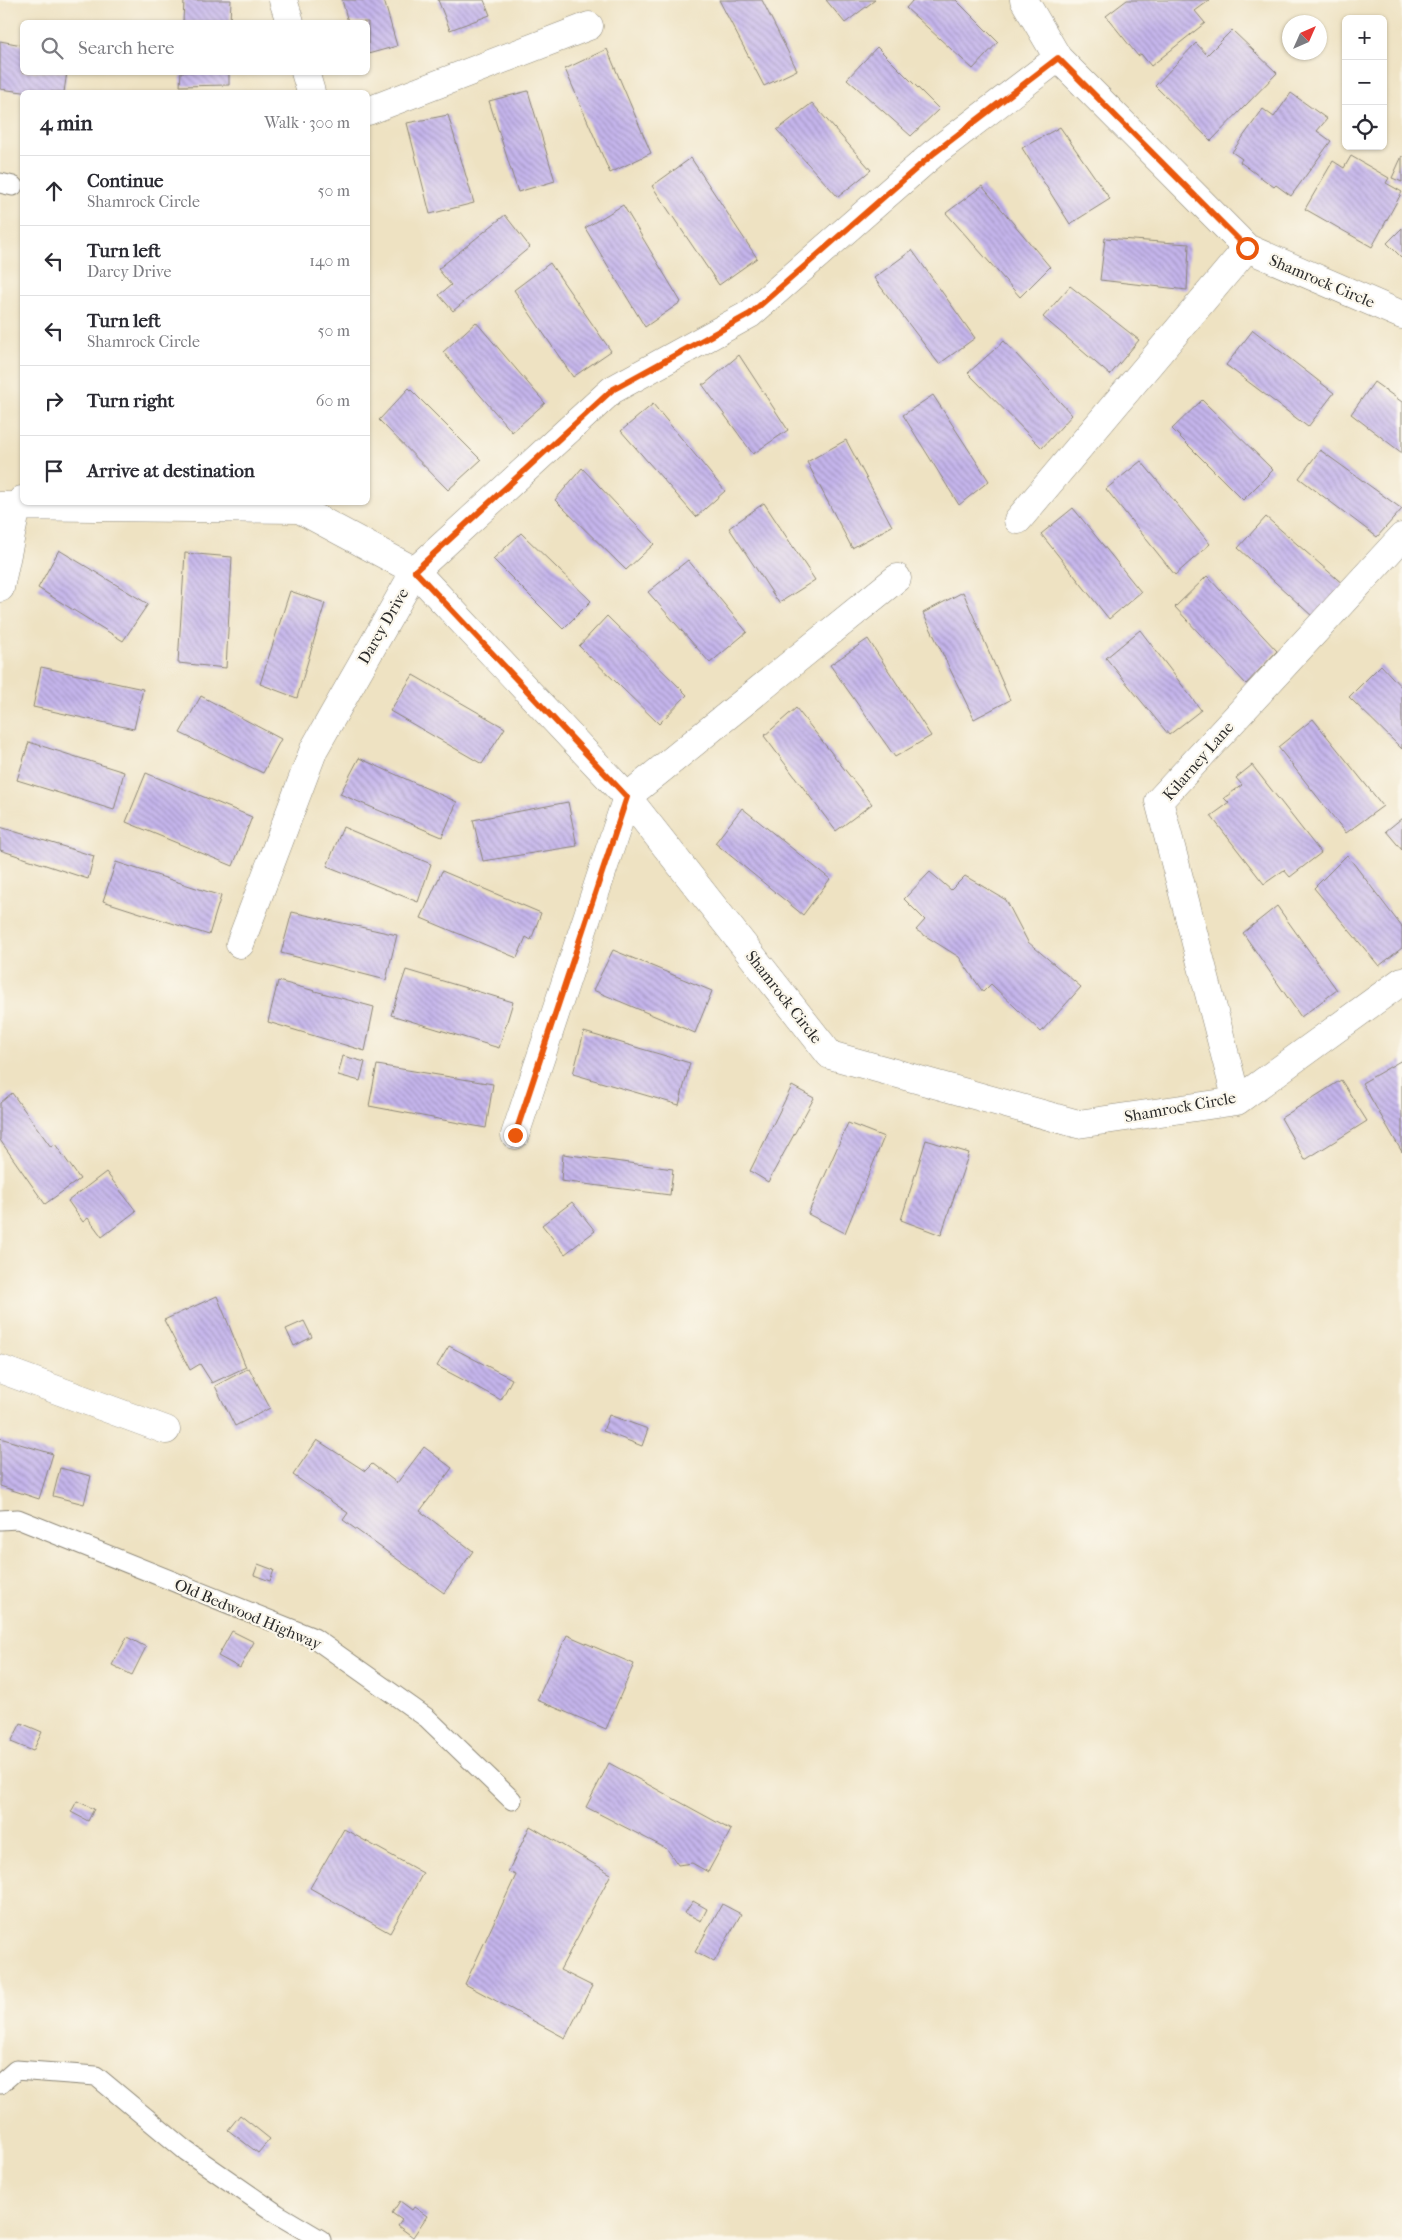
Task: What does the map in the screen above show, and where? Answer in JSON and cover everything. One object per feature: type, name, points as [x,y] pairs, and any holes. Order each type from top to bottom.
[{"type":"street","points":[[283,0],[289,20]]},
{"type":"street","name":"Shamrock Circle","points":[[1024,0],[1058,58],[1247,248],[1402,315]]},
{"type":"street","points":[[370,110],[589,26]]},
{"type":"street","name":"Darcy Drive","points":[[240,944],[314,749],[415,571],[612,390],[750,314],[934,153],[1058,58]]},
{"type":"street","points":[[306,75],[310,90]]},
{"type":"street","points":[[1018,520],[1247,248]]},
{"type":"street","points":[[0,588],[13,504]]},
{"type":"street","name":"Shamrock Circle","points":[[156,505],[300,506],[415,571],[627,797],[830,1055],[1078,1124],[1237,1100],[1402,981]]},
{"type":"street","name":"Kilarney Lane","points":[[1237,1100],[1160,801],[1402,537]]},
{"type":"street","points":[[515,1135],[627,797],[897,578]]},
{"type":"street","points":[[0,1369],[166,1430]]},
{"type":"lane","name":"Old Bedwood Highway","points":[[0,1520],[18,1519],[314,1638],[427,1718],[512,1800]]},
{"type":"lane","points":[[0,2084],[16,2070],[96,2076],[186,2151],[276,2214],[321,2240]]},
{"type":"building","points":[[184,0],[231,0],[230,20],[183,20]]},
{"type":"building","points":[[342,0],[384,0],[397,46],[370,53],[370,20],[347,20]]},
{"type":"building","points":[[438,0],[484,0],[490,15],[450,30]]},
{"type":"building","points":[[719,0],[762,0],[797,70],[764,86]]},
{"type":"building","points":[[826,0],[875,0],[845,23]]},
{"type":"building","points":[[913,0],[956,0],[998,42],[973,69],[906,8]]},
{"type":"building","points":[[1127,0],[1210,0],[1195,11],[1205,23],[1151,66],[1141,54],[1138,56],[1106,16]]},
{"type":"building","points":[[1232,30],[1277,73],[1211,141],[1155,86],[1196,43],[1207,55]]},
{"type":"building","points":[[0,41],[20,45],[20,75],[67,75],[64,90],[20,90],[20,92],[0,89]]},
{"type":"building","points":[[877,47],[939,109],[911,136],[847,79]]},
{"type":"building","points":[[607,49],[651,153],[610,173],[565,69]]},
{"type":"building","points":[[181,75],[229,75],[229,85],[180,86]]},
{"type":"building","points":[[528,91],[555,181],[518,192],[489,101]]},
{"type":"building","points":[[1291,93],[1327,119],[1317,131],[1331,141],[1291,196],[1276,185],[1274,187],[1240,162],[1242,159],[1232,152],[1263,109],[1274,117]]},
{"type":"building","points":[[812,103],[871,170],[838,197],[777,130]]},
{"type":"building","points":[[448,115],[474,203],[430,214],[407,123]]},
{"type":"building","points":[[1060,127],[1110,199],[1070,224],[1022,148]]},
{"type":"building","points":[[1351,156],[1389,178],[1386,183],[1402,192],[1372,247],[1305,209],[1333,161],[1344,168]]},
{"type":"building","points":[[1402,156],[1402,182],[1392,178]]},
{"type":"building","points":[[691,158],[757,258],[719,285],[652,186]]},
{"type":"building","points":[[982,186],[1050,267],[1020,297],[946,213]]},
{"type":"building","points":[[623,205],[681,302],[645,327],[585,228]]},
{"type":"building","points":[[505,215],[530,247],[453,311],[439,295],[451,285],[438,269]]},
{"type":"building","points":[[1402,228],[1402,258],[1387,243]]},
{"type":"building","points":[[1105,238],[1189,244],[1187,290],[1100,280]]},
{"type":"building","points":[[912,250],[975,338],[939,364],[874,278]]},
{"type":"building","points":[[550,263],[611,351],[573,377],[514,290]]},
{"type":"building","points":[[1070,286],[1139,340],[1110,375],[1043,317]]},
{"type":"building","points":[[476,322],[545,403],[512,432],[443,352]]},
{"type":"building","points":[[1253,330],[1334,393],[1308,427],[1226,365]]},
{"type":"building","points":[[1004,341],[1072,415],[1042,448],[968,373]]},
{"type":"building","points":[[739,355],[788,430],[753,454],[702,384],[705,384]]},
{"type":"building","points":[[1374,382],[1402,402],[1402,453],[1351,414]]},
{"type":"building","points":[[409,388],[481,460],[448,490],[379,420]]},
{"type":"building","points":[[933,395],[989,481],[959,505],[903,415]]},
{"type":"building","points":[[1202,400],[1273,470],[1243,500],[1172,429]]},
{"type":"building","points":[[653,404],[725,491],[696,517],[621,431]]},
{"type":"building","points":[[846,440],[892,526],[852,548],[807,462]]},
{"type":"building","points":[[1320,450],[1402,509],[1377,537],[1299,478]]},
{"type":"building","points":[[1141,461],[1210,544],[1175,575],[1106,489]]},
{"type":"building","points":[[582,468],[654,544],[626,570],[555,500]]},
{"type":"building","points":[[764,503],[815,580],[779,603],[729,528]]},
{"type":"building","points":[[1073,508],[1141,592],[1109,619],[1041,534]]},
{"type":"building","points":[[1266,517],[1344,585],[1313,617],[1238,548]]},
{"type":"building","points":[[521,533],[591,601],[563,629],[493,559]]},
{"type":"building","points":[[59,550],[148,604],[123,641],[38,588]]},
{"type":"building","points":[[185,553],[232,557],[226,668],[178,663]]},
{"type":"building","points":[[688,560],[747,632],[710,663],[648,592]]},
{"type":"building","points":[[1207,576],[1277,651],[1246,684],[1175,607]]},
{"type":"building","points":[[290,591],[325,603],[297,698],[260,684]]},
{"type":"building","points":[[963,592],[1010,700],[974,719],[923,613]]},
{"type":"building","points":[[607,616],[687,695],[659,724],[579,646]]},
{"type":"building","points":[[1140,630],[1201,710],[1169,735],[1106,658]]},
{"type":"building","points":[[868,639],[931,736],[895,757],[830,665]]},
{"type":"building","points":[[1381,665],[1402,688],[1402,749],[1349,697]]},
{"type":"building","points":[[41,667],[143,689],[134,729],[33,707]]},
{"type":"building","points":[[413,675],[505,728],[482,764],[390,711]]},
{"type":"building","points":[[201,696],[281,739],[263,773],[180,733]]},
{"type":"building","points":[[796,708],[872,804],[836,831],[764,736]]},
{"type":"building","points":[[1313,719],[1383,806],[1346,833],[1278,747]]},
{"type":"building","points":[[29,742],[124,772],[114,810],[17,780]]},
{"type":"building","points":[[359,758],[457,802],[442,837],[340,794]]},
{"type":"building","points":[[1252,765],[1321,853],[1290,877],[1284,870],[1264,884],[1211,816],[1229,803],[1224,798],[1242,785],[1236,778]]},
{"type":"building","points":[[146,773],[252,817],[233,866],[126,822]]},
{"type":"building","points":[[568,802],[577,846],[483,861],[473,820]]},
{"type":"building","points":[[742,808],[830,879],[803,915],[715,843]]},
{"type":"building","points":[[1402,818],[1402,850],[1386,831]]},
{"type":"building","points":[[0,827],[94,856],[88,879],[0,850]]},
{"type":"building","points":[[343,827],[431,864],[418,902],[327,866]]},
{"type":"building","points":[[1347,855],[1402,927],[1402,948],[1379,966],[1314,888]]},
{"type":"building","points":[[116,862],[221,896],[209,935],[103,901]]},
{"type":"building","points":[[442,871],[541,913],[531,940],[526,937],[517,958],[421,918]]},
{"type":"building","points":[[930,872],[951,890],[965,876],[1006,900],[1028,942],[1081,987],[1041,1032],[991,984],[983,992],[959,957],[916,930],[925,920],[904,899]]},
{"type":"building","points":[[1277,906],[1337,990],[1301,1017],[1243,933]]},
{"type":"building","points":[[292,912],[397,935],[386,980],[281,953]]},
{"type":"building","points":[[613,950],[712,991],[695,1033],[593,990]]},
{"type":"building","points":[[406,970],[513,1002],[499,1048],[391,1015]]},
{"type":"building","points":[[278,981],[374,1007],[365,1051],[268,1022]]},
{"type":"building","points":[[584,1032],[690,1063],[679,1105],[573,1074]]},
{"type":"building","points":[[343,1056],[365,1062],[360,1081],[338,1075]]},
{"type":"building","points":[[1402,1060],[1402,1152],[1362,1083]]},
{"type":"building","points":[[377,1065],[493,1084],[486,1128],[369,1106]]},
{"type":"building","points":[[1341,1080],[1367,1121],[1305,1160],[1281,1118]]},
{"type":"building","points":[[792,1086],[814,1098],[768,1182],[750,1171]]},
{"type":"building","points":[[12,1093],[51,1147],[55,1144],[80,1179],[45,1204],[0,1140],[0,1103]]},
{"type":"building","points":[[848,1123],[884,1137],[845,1233],[808,1214]]},
{"type":"building","points":[[926,1140],[969,1153],[941,1235],[901,1220]]},
{"type":"building","points":[[563,1154],[673,1169],[670,1195],[561,1181]]},
{"type":"building","points":[[106,1172],[136,1211],[102,1237],[88,1218],[83,1222],[68,1201]]},
{"type":"building","points":[[572,1202],[595,1231],[565,1254],[542,1225]]},
{"type":"building","points":[[217,1296],[246,1367],[212,1383],[200,1364],[190,1370],[164,1320]]},
{"type":"building","points":[[304,1321],[312,1337],[294,1346],[286,1329]]},
{"type":"building","points":[[449,1346],[512,1379],[501,1400],[437,1366]]},
{"type":"building","points":[[249,1368],[270,1408],[235,1426],[215,1386]]},
{"type":"building","points":[[609,1415],[648,1429],[642,1446],[603,1431]]},
{"type":"building","points":[[0,1438],[53,1454],[39,1499],[0,1486]]},
{"type":"building","points":[[317,1440],[365,1471],[372,1464],[397,1483],[424,1447],[452,1468],[420,1511],[473,1551],[444,1593],[343,1520],[348,1513],[293,1475]]},
{"type":"building","points":[[60,1468],[91,1476],[84,1504],[53,1496]]},
{"type":"building","points":[[258,1564],[274,1570],[270,1581],[254,1575]]},
{"type":"building","points":[[232,1631],[254,1642],[240,1668],[218,1656]]},
{"type":"building","points":[[567,1635],[634,1664],[606,1729],[537,1700]]},
{"type":"building","points":[[127,1637],[146,1647],[132,1675],[112,1665]]},
{"type":"building","points":[[21,1723],[42,1732],[33,1751],[11,1742]]},
{"type":"building","points":[[609,1763],[731,1830],[708,1872],[692,1863],[678,1865],[667,1849],[586,1807]]},
{"type":"building","points":[[77,1801],[94,1809],[88,1821],[71,1812]]},
{"type":"building","points":[[530,1826],[611,1874],[560,1970],[592,1986],[565,2038],[465,1984],[516,1875],[508,1872]]},
{"type":"building","points":[[344,1829],[423,1873],[390,1933],[310,1888]]},
{"type":"building","points":[[693,1901],[707,1909],[701,1921],[685,1913]]},
{"type":"building","points":[[722,1904],[741,1914],[714,1962],[695,1952]]},
{"type":"building","points":[[240,2115],[270,2139],[258,2153],[228,2130]]},
{"type":"building","points":[[400,2201],[412,2210],[414,2207],[427,2216],[413,2237],[398,2226],[402,2220],[392,2213]]},
{"type":"route","points":[[515,1135],[627,797],[415,571],[612,390],[750,314],[934,153],[1058,58],[1247,248]]}]
